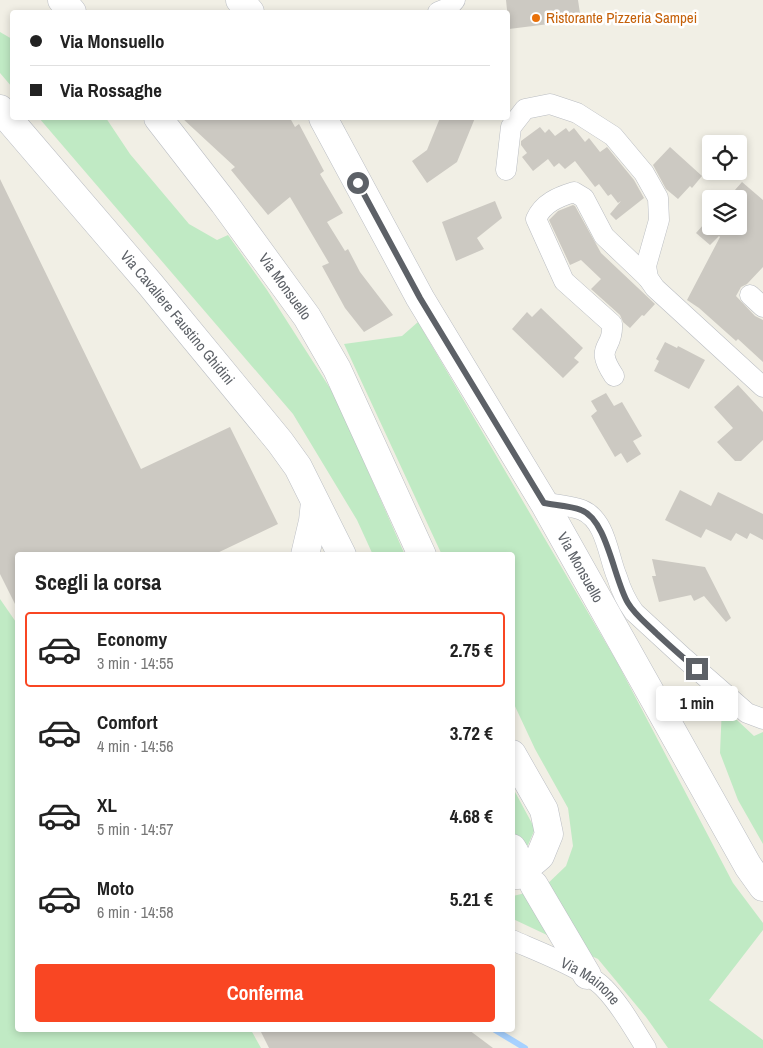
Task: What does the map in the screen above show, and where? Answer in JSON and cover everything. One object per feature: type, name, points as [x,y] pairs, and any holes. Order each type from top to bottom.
[{"type":"main road","points":[[62,0],[70,10]]},
{"type":"main road","points":[[240,0],[248,10]]},
{"type":"main road","name":"Via Cavaliere Faustino Ghidini","points":[[0,109],[75,195],[280,442],[298,467],[315,502],[332,551]]},
{"type":"main road","name":"Via Monsuello","points":[[160,120],[224,203],[307,317],[337,369],[421,552]]},
{"type":"main road","name":"Via Monsuello","points":[[324,120],[420,298],[544,503],[748,866],[763,887]]},
{"type":"main road","points":[[306,552],[313,521],[315,502]]},
{"type":"main road","points":[[515,759],[544,810],[549,834],[540,856],[518,875],[519,866]]},
{"type":"main road","points":[[519,866],[586,974]]},
{"type":"street","points":[[443,10],[448,8],[455,0]]},
{"type":"street","points":[[506,170],[511,127],[525,109],[550,104],[577,113],[613,136],[644,172],[658,198],[659,220],[646,266],[648,278]]},
{"type":"street","points":[[614,376],[606,363],[604,351],[613,334],[612,324],[564,281],[536,219],[540,209],[559,197],[574,192],[584,198],[604,236],[648,278],[655,288],[763,387]]},
{"type":"street","points":[[544,503],[582,510],[592,518],[599,526],[616,576],[628,604],[634,612],[747,713],[763,719]]},
{"type":"street","name":"Via Mainone","points":[[515,941],[586,974],[604,987],[646,1048]]},
{"type":"green space","points":[[0,32],[10,38],[10,85],[0,73]]},
{"type":"green space","points":[[41,120],[107,120],[130,154],[189,224],[217,240],[228,235],[267,290],[335,396],[404,552],[372,552],[357,520],[293,414]]},
{"type":"green space","points":[[418,322],[617,662],[733,883],[763,923],[763,930],[709,1000],[763,1040],[763,1048],[668,1048],[646,1017],[598,959],[515,920],[515,896],[542,889],[566,866],[573,846],[568,808],[535,749],[515,706],[515,552],[441,552],[344,344],[402,336]]},
{"type":"green space","points":[[0,599],[15,621],[15,1032],[252,1032],[261,1048],[0,1048]]},
{"type":"green space","points":[[722,706],[754,736],[763,732],[763,844],[738,800],[720,753]]},
{"type":"green space","points":[[515,781],[519,787],[515,789]]},
{"type":"green space","points":[[515,792],[535,829],[528,845],[515,848]]},
{"type":"building","points":[[506,0],[578,0],[581,20],[510,29],[510,10],[507,10]]},
{"type":"building","points":[[184,120],[291,120],[295,127],[299,124],[324,171],[320,174],[343,213],[327,222],[345,251],[348,249],[360,272],[393,315],[364,332],[345,308],[322,266],[329,263],[290,197],[268,215],[231,170],[235,167]]},
{"type":"building","points":[[439,120],[474,120],[457,162],[427,183],[412,161],[427,150]]},
{"type":"building","points":[[540,127],[545,133],[549,129],[555,136],[566,128],[569,132],[574,128],[585,142],[589,138],[600,152],[607,147],[634,180],[644,198],[616,220],[610,214],[621,201],[618,203],[611,194],[608,196],[599,184],[595,187],[575,161],[565,169],[559,163],[554,167],[548,159],[533,171],[522,157],[527,153],[521,145],[521,141]]},
{"type":"building","points":[[670,147],[702,176],[692,188],[690,186],[678,199],[666,189],[653,165]]},
{"type":"building","points":[[0,179],[141,469],[230,427],[278,524],[219,552],[15,552],[15,604],[0,574]]},
{"type":"building","points":[[742,182],[763,200],[763,267],[747,284],[741,287],[736,296],[755,316],[763,320],[763,362],[738,339],[736,341],[699,308],[687,300],[720,237],[710,245],[696,233],[702,226],[702,235],[747,235],[747,190],[735,190]]},
{"type":"building","points":[[495,201],[502,218],[477,238],[484,249],[456,261],[442,222]]},
{"type":"building","points":[[573,205],[601,253],[655,304],[630,328],[623,322],[620,315],[591,289],[601,279],[581,260],[570,265],[549,220],[558,211]]},
{"type":"building","points":[[541,308],[583,348],[574,358],[579,362],[563,378],[512,329],[527,312],[532,317]]},
{"type":"building","points":[[665,342],[677,348],[678,346],[705,360],[689,389],[654,371],[659,361],[656,359]]},
{"type":"building","points":[[738,385],[763,412],[763,440],[741,461],[735,461],[717,442],[733,428],[714,407]]},
{"type":"building","points":[[606,393],[614,406],[622,402],[642,436],[633,441],[641,454],[627,463],[621,453],[615,457],[591,416],[597,411],[591,401]]},
{"type":"building","points":[[680,490],[711,506],[718,492],[763,514],[763,540],[750,533],[747,539],[736,533],[731,541],[706,529],[701,538],[665,520]]},
{"type":"building","points":[[652,559],[705,567],[731,618],[726,622],[704,596],[694,601],[691,595],[659,602],[652,576],[656,576]]},
{"type":"building","points":[[261,1032],[472,1032],[493,1048],[269,1048]]},
{"type":"waterway","points":[[498,1032],[525,1048]]},
{"type":"place","name":"Ristorante Pizzeria Sampei","points":[[536,18]]},
{"type":"route","points":[[358,183],[420,298],[544,503],[582,510],[592,518],[599,526],[605,540],[616,576],[628,604],[645,623],[697,669]]}]
